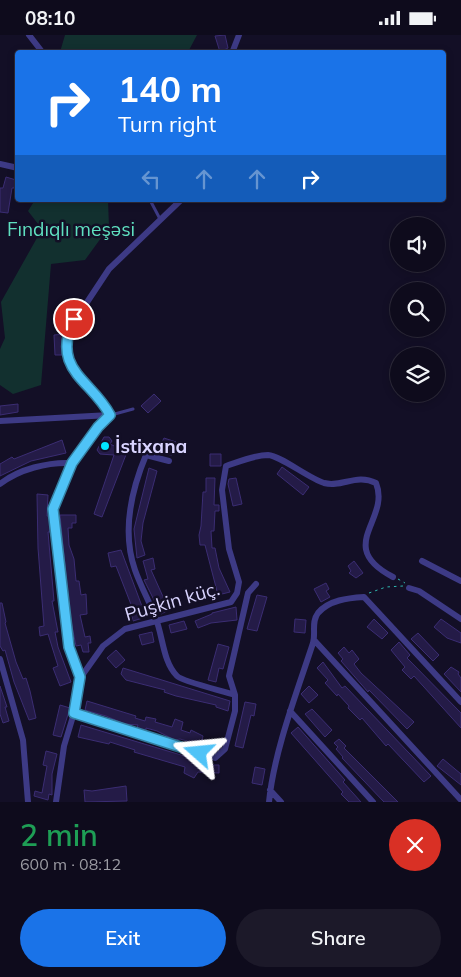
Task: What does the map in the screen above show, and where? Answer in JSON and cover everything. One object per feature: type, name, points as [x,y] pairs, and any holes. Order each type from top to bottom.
[{"type":"street","points":[[29,35],[41,50]]},
{"type":"street","points":[[233,50],[239,35]]},
{"type":"street","points":[[0,164],[15,167]]},
{"type":"street","points":[[110,415],[104,403],[78,378],[71,363],[68,346],[70,328],[109,269],[128,249],[160,223],[167,212],[179,202]]},
{"type":"street","points":[[0,421],[110,415]]},
{"type":"street","points":[[56,802],[64,745],[74,713],[80,677],[69,647],[53,509],[72,463],[98,427],[110,415]]},
{"type":"street","points":[[169,461],[146,455],[128,518],[128,544],[135,571],[157,620],[170,666],[178,677],[235,695]]},
{"type":"street","name":"Puşkin küç.","points":[[80,677],[111,638],[126,629],[231,602],[237,593],[239,582],[229,549],[222,490],[226,466],[268,455],[323,483],[334,484],[366,478],[376,483],[380,493],[365,544],[366,550],[376,568],[393,577]]},
{"type":"street","points":[[0,484],[17,473],[56,462],[72,463]]},
{"type":"street","points":[[422,561],[461,581]]},
{"type":"street","points":[[74,713],[215,757],[225,749],[236,711],[235,695],[229,676],[248,593],[256,584]]},
{"type":"street","points":[[409,587],[419,591],[461,619]]},
{"type":"street","points":[[269,802],[270,790],[290,711],[314,640],[316,616],[323,608],[345,598],[364,597],[461,701]]},
{"type":"street","points":[[314,640],[461,800]]},
{"type":"street","points":[[0,659],[23,740],[28,802]]},
{"type":"street","points":[[290,711],[372,802]]},
{"type":"street","points":[[270,790],[281,802]]},
{"type":"lane","points":[[151,202],[160,217],[160,223]]},
{"type":"lane","points":[[110,415],[133,409]]},
{"type":"path","points":[[393,577],[401,579],[409,587]]},
{"type":"path","points":[[364,597],[374,590],[386,587],[409,587]]},
{"type":"green space","points":[[65,35],[197,35],[189,50],[61,50]]},
{"type":"green space","name":"Fındıqlı meşəsi","points":[[34,202],[108,202],[109,227],[85,260],[51,264],[41,385],[13,394],[0,385],[0,349],[5,338],[1,302],[42,229],[28,211]]},
{"type":"building","points":[[225,35],[228,48],[219,50],[215,36]]},
{"type":"building","points":[[6,177],[15,180],[8,213],[0,212],[0,188],[3,188]]},
{"type":"building","points":[[64,334],[64,355],[55,355],[54,335]]},
{"type":"building","points":[[154,394],[161,401],[148,413],[141,406]]},
{"type":"building","points":[[18,404],[18,412],[0,415],[0,406]]},
{"type":"building","points":[[104,437],[109,437],[112,441],[110,444],[127,452],[102,517],[94,514],[114,455],[100,454],[97,450]]},
{"type":"building","points":[[164,438],[176,442],[172,455],[157,453]]},
{"type":"building","points":[[62,440],[66,453],[31,461],[0,476],[0,464],[12,457],[14,459]]},
{"type":"building","points":[[210,454],[221,454],[221,466],[210,466]]},
{"type":"building","points":[[282,467],[309,487],[303,495],[277,474]]},
{"type":"building","points":[[149,468],[157,471],[143,523],[141,541],[145,555],[137,558],[134,529]]},
{"type":"building","points":[[206,478],[215,478],[214,505],[219,505],[219,511],[215,511],[214,531],[211,531],[212,548],[215,548],[219,568],[230,592],[218,595],[205,545],[200,545],[199,535],[203,492],[206,492]]},
{"type":"building","points":[[236,478],[242,504],[233,506],[228,484],[229,479]]},
{"type":"building","points":[[37,494],[48,495],[47,516],[49,516],[50,526],[50,532],[48,532],[54,601],[52,601],[58,632],[55,632],[58,647],[71,682],[60,686],[53,668],[58,666],[48,634],[40,636],[39,627],[44,626],[38,548]]},
{"type":"building","points":[[60,515],[76,515],[76,523],[72,523],[72,528],[68,528],[69,545],[74,559],[76,581],[79,581],[81,595],[86,594],[87,614],[80,615],[85,637],[90,636],[91,643],[88,643],[89,652],[83,652],[81,645],[76,646],[70,616]]},
{"type":"building","points":[[121,550],[146,617],[133,621],[130,608],[132,607],[116,566],[111,567],[108,553]]},
{"type":"building","points":[[153,558],[155,569],[151,570],[169,610],[161,614],[144,580],[148,579],[143,561]]},
{"type":"building","points":[[354,561],[363,573],[356,578],[349,573],[351,571],[348,566]]},
{"type":"building","points":[[326,583],[329,589],[326,591],[330,597],[321,602],[314,589]]},
{"type":"building","points":[[257,595],[267,597],[257,631],[247,629]]},
{"type":"building","points":[[0,603],[2,603],[5,623],[16,662],[23,679],[26,678],[30,691],[36,718],[29,720],[14,682],[5,650],[3,651],[0,646]]},
{"type":"building","points":[[236,607],[237,620],[211,623],[198,628],[195,621],[212,613]]},
{"type":"building","points":[[295,619],[306,620],[305,633],[294,632]]},
{"type":"building","points":[[374,619],[388,633],[382,639],[367,627]]},
{"type":"building","points":[[441,619],[461,633],[461,643],[447,638],[434,627]]},
{"type":"building","points":[[184,621],[187,629],[171,633],[169,625]]},
{"type":"building","points":[[152,632],[154,642],[142,645],[139,635]]},
{"type":"building","points":[[418,633],[439,655],[433,661],[411,639]]},
{"type":"building","points":[[399,642],[410,655],[407,658],[461,713],[461,728],[414,676],[411,679],[402,670],[405,667],[391,650]]},
{"type":"building","points":[[218,644],[229,647],[223,669],[219,668],[216,682],[208,680]]},
{"type":"building","points":[[344,647],[349,653],[352,650],[359,659],[354,664],[361,673],[414,722],[407,729],[369,690],[368,692],[341,661],[343,659],[338,653]]},
{"type":"building","points":[[116,650],[125,660],[116,668],[107,658]]},
{"type":"building","points":[[323,662],[342,688],[345,686],[431,776],[424,782],[388,744],[386,746],[362,718],[360,720],[348,708],[349,706],[338,694],[337,696],[325,683],[328,680],[317,668]]},
{"type":"building","points":[[451,667],[459,672],[461,692],[444,674]]},
{"type":"building","points":[[123,668],[230,701],[228,711],[216,707],[216,705],[176,696],[164,692],[165,690],[126,680],[121,674]]},
{"type":"building","points":[[0,686],[7,707],[5,707],[9,721],[3,723],[0,714]]},
{"type":"building","points":[[309,686],[318,695],[309,703],[301,694]]},
{"type":"building","points":[[87,701],[136,716],[135,718],[145,721],[146,717],[156,719],[155,722],[172,727],[175,719],[183,722],[181,730],[190,733],[191,730],[203,736],[201,745],[180,739],[175,740],[157,731],[146,728],[146,731],[137,728],[138,725],[125,724],[85,710]]},
{"type":"building","points":[[245,702],[256,704],[254,716],[251,715],[243,748],[235,746]]},
{"type":"building","points":[[60,705],[70,708],[61,737],[53,735]]},
{"type":"building","points":[[312,709],[332,730],[325,737],[305,714]]},
{"type":"building","points":[[81,725],[181,755],[200,763],[201,759],[207,761],[206,765],[219,765],[219,773],[198,772],[194,778],[184,773],[185,767],[134,752],[135,750],[110,742],[109,744],[78,737]]},
{"type":"building","points":[[298,727],[345,780],[343,782],[361,802],[349,802],[341,794],[343,792],[291,733]]},
{"type":"building","points":[[339,739],[346,746],[344,748],[398,802],[384,802],[342,758],[336,749],[338,747],[334,743]]},
{"type":"building","points":[[46,751],[57,754],[52,774],[52,795],[49,794],[48,800],[34,796],[35,791],[42,793],[47,766],[43,765]]},
{"type":"building","points":[[443,759],[461,774],[461,785],[437,766]]},
{"type":"building","points":[[255,767],[265,769],[262,785],[252,783]]},
{"type":"building","points":[[126,786],[127,801],[85,802],[84,790],[92,791]]},
{"type":"place","name":"İstixana","points":[[105,446]]},
{"type":"route","points":[[74,319],[70,328],[68,346],[71,363],[78,378],[104,403],[110,415],[98,427],[72,463],[53,509],[69,647],[80,677],[74,713],[199,753]]}]
